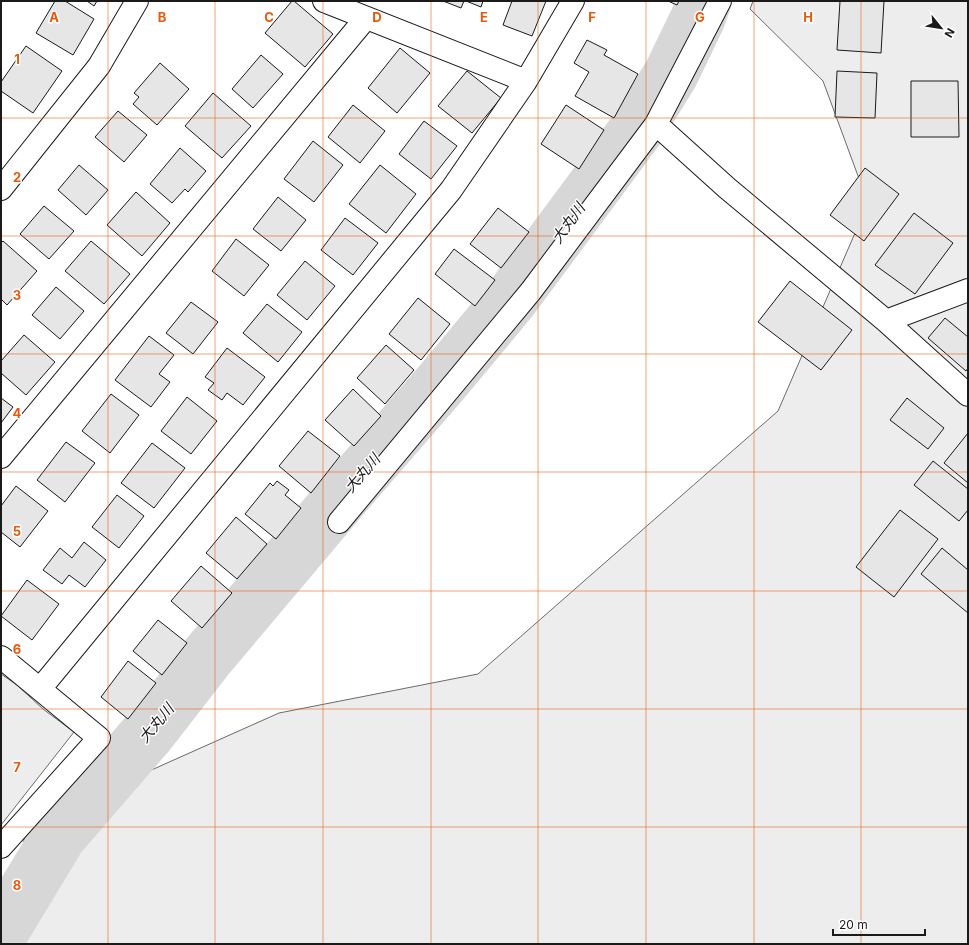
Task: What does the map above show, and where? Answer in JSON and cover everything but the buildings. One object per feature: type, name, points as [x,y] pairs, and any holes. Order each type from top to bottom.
[{"type":"street","points":[[1,189],[99,66],[137,1]]},
{"type":"street","points":[[324,1],[526,81]]},
{"type":"street","points":[[40,690],[451,190],[526,81],[573,1]]},
{"type":"street","points":[[339,522],[531,291],[656,124],[720,1]]},
{"type":"street","points":[[1,457],[366,18]]},
{"type":"street","points":[[656,124],[727,188],[886,321],[968,395]]},
{"type":"street","points":[[886,321],[968,290]]},
{"type":"street","points":[[1,657],[99,738],[1,847]]},
{"type":"shaded area","points":[[753,1],[968,1],[968,944],[9,944],[26,826],[279,713],[478,674],[778,411],[868,203],[823,81],[750,9]]},
{"type":"shaded area","points":[[1,674],[17,685],[43,709],[74,732],[1,825]]},
{"type":"waterway","name":"大丸川","points":[[1,932],[59,836],[149,732],[208,656],[511,299],[637,129],[671,74],[698,18],[704,1]]}]
